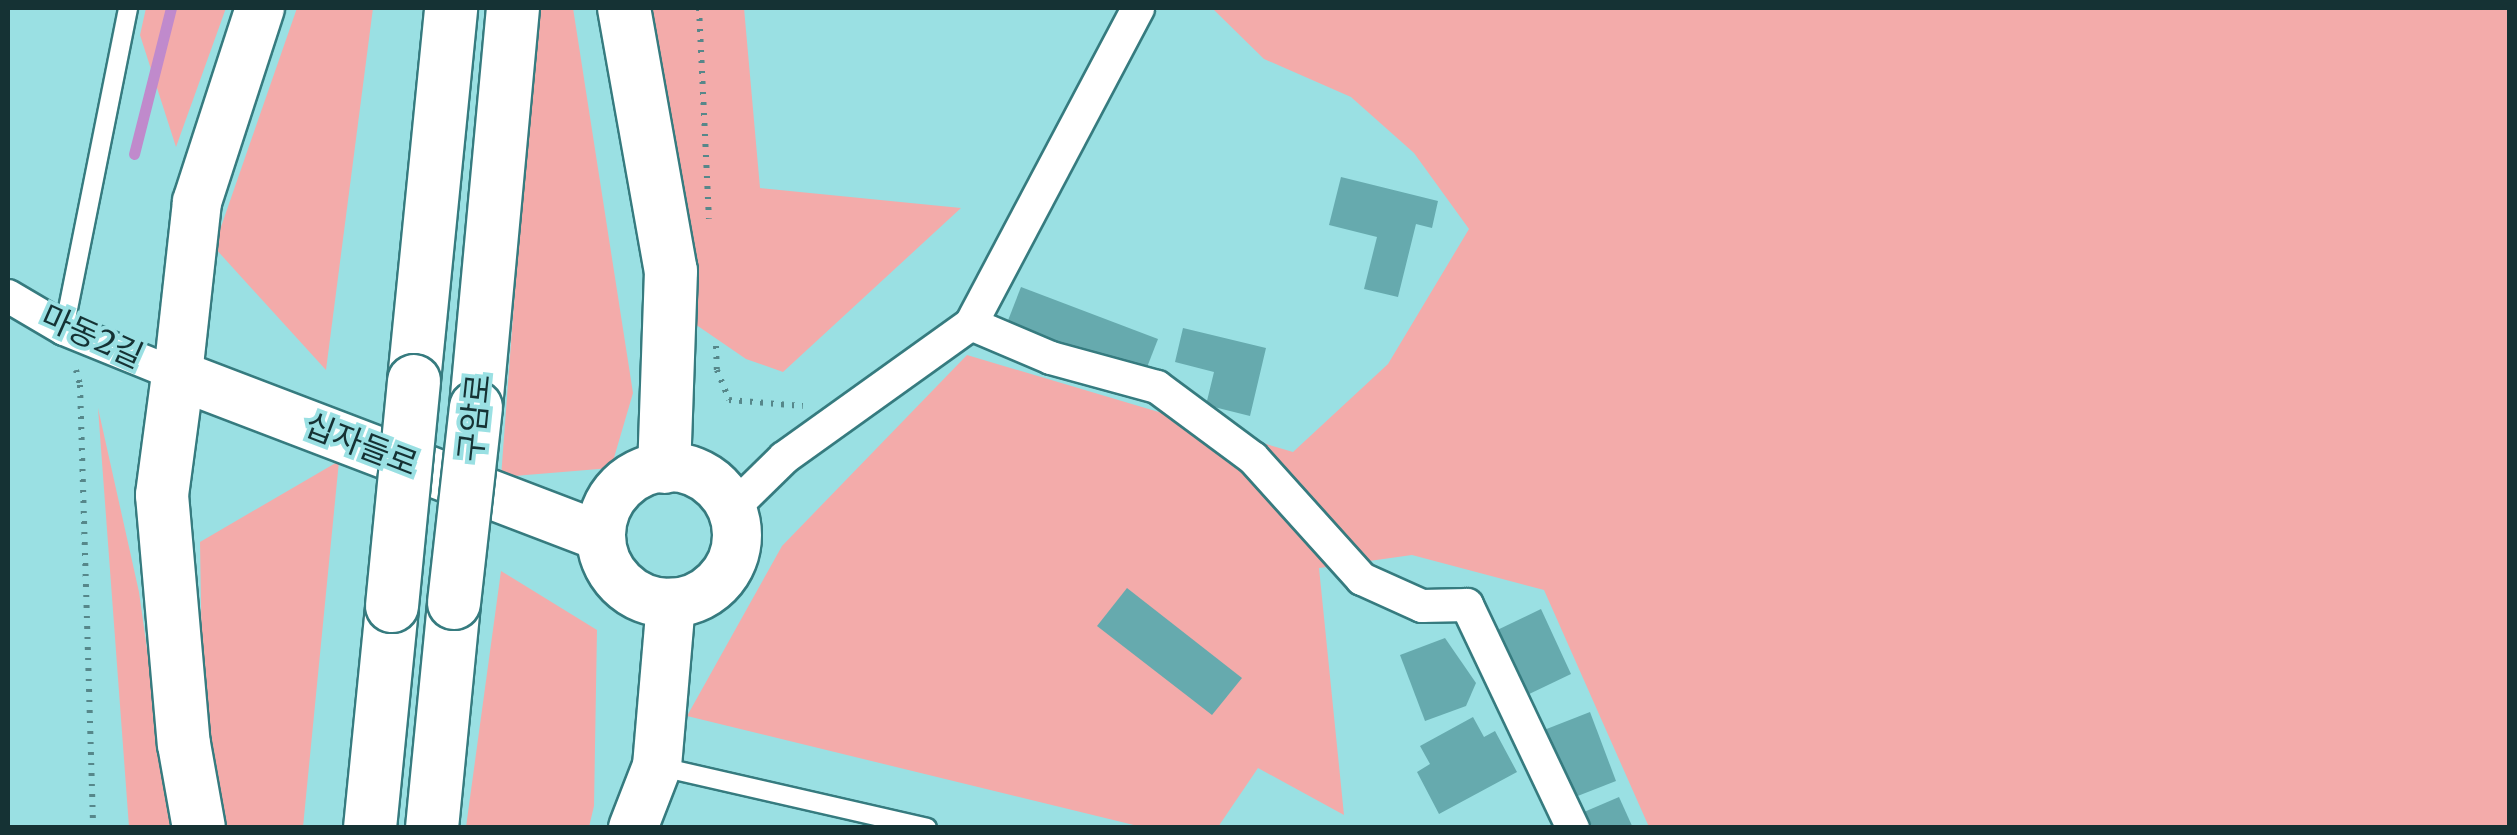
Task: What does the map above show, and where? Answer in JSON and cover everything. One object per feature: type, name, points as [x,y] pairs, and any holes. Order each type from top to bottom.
[{"type":"main road","name":"구암로","points":[[370,828],[451,8]]},
{"type":"main road","name":"구암로","points":[[432,828],[513,8]]},
{"type":"main road","points":[[624,8],[671,271],[664,467]]},
{"type":"main road","points":[[178,375],[162,496],[184,744],[198,828]]},
{"type":"street","points":[[178,375],[198,202],[260,8]]},
{"type":"street","points":[[732,509],[784,458],[971,324],[1138,8]]},
{"type":"street","name":"마동2길","points":[[8,296],[64,329],[178,375]]},
{"type":"street","points":[[971,324],[1051,358],[1157,387],[1253,458],[1362,579],[1422,606],[1467,605],[1573,828]]},
{"type":"street","name":"십자들로","points":[[178,375],[600,536]]},
{"type":"street","points":[[664,467],[685,468],[705,477],[732,509],[737,530],[726,572],[712,588],[671,603],[630,591],[615,576],[600,536],[603,516],[619,490],[644,472],[664,467]]},
{"type":"street","points":[[633,828],[657,766],[671,603]]},
{"type":"lane","points":[[64,329],[128,8]]},
{"type":"lane","points":[[657,766],[927,828]]},
{"type":"path","points":[[699,8],[710,236]]},
{"type":"path","points":[[64,329],[80,385],[93,828]]},
{"type":"path","points":[[715,332],[717,370],[729,400],[800,403],[823,430]]},
{"type":"shaded area","points":[[146,8],[226,8],[176,147],[140,35]]},
{"type":"shaded area","points":[[297,8],[373,8],[326,370],[214,247]]},
{"type":"shaded area","points":[[536,8],[573,8],[633,393],[611,468],[501,477]]},
{"type":"shaded area","points":[[647,8],[744,8],[760,188],[961,208],[783,372],[746,359],[692,322]]},
{"type":"shaded area","points":[[1212,8],[2509,8],[2509,827],[1649,827],[1544,590],[1412,555],[1319,568],[1344,815],[1258,768],[1218,827],[1142,827],[687,716],[782,546],[967,355],[1293,452],[1388,364],[1469,229],[1414,153],[1351,97],[1264,59]]},
{"type":"shaded area","points":[[98,408],[139,592],[172,827],[129,827]]},
{"type":"shaded area","points":[[339,461],[303,827],[225,827],[203,730],[200,542]]},
{"type":"shaded area","points":[[501,571],[597,630],[594,806],[589,827],[466,827]]},
{"type":"building","points":[[1341,177],[1438,201],[1432,228],[1416,224],[1398,297],[1364,289],[1377,237],[1329,225]]},
{"type":"building","points":[[1021,287],[1158,339],[1144,375],[1007,323]]},
{"type":"building","points":[[1183,328],[1266,348],[1250,416],[1206,405],[1214,372],[1175,362]]},
{"type":"building","points":[[1127,588],[1242,678],[1212,715],[1097,626]]},
{"type":"building","points":[[1541,609],[1571,674],[1521,698],[1491,633]]},
{"type":"building","points":[[1445,638],[1476,683],[1466,706],[1425,721],[1400,655]]},
{"type":"building","points":[[1590,712],[1616,781],[1570,799],[1544,730]]},
{"type":"building","points":[[1473,717],[1484,737],[1495,731],[1517,772],[1439,814],[1417,772],[1430,764],[1420,746]]},
{"type":"building","points":[[1619,797],[1633,828],[1582,828],[1577,815]]},
{"type":"waterway","points":[[134,154],[171,8]]}]
